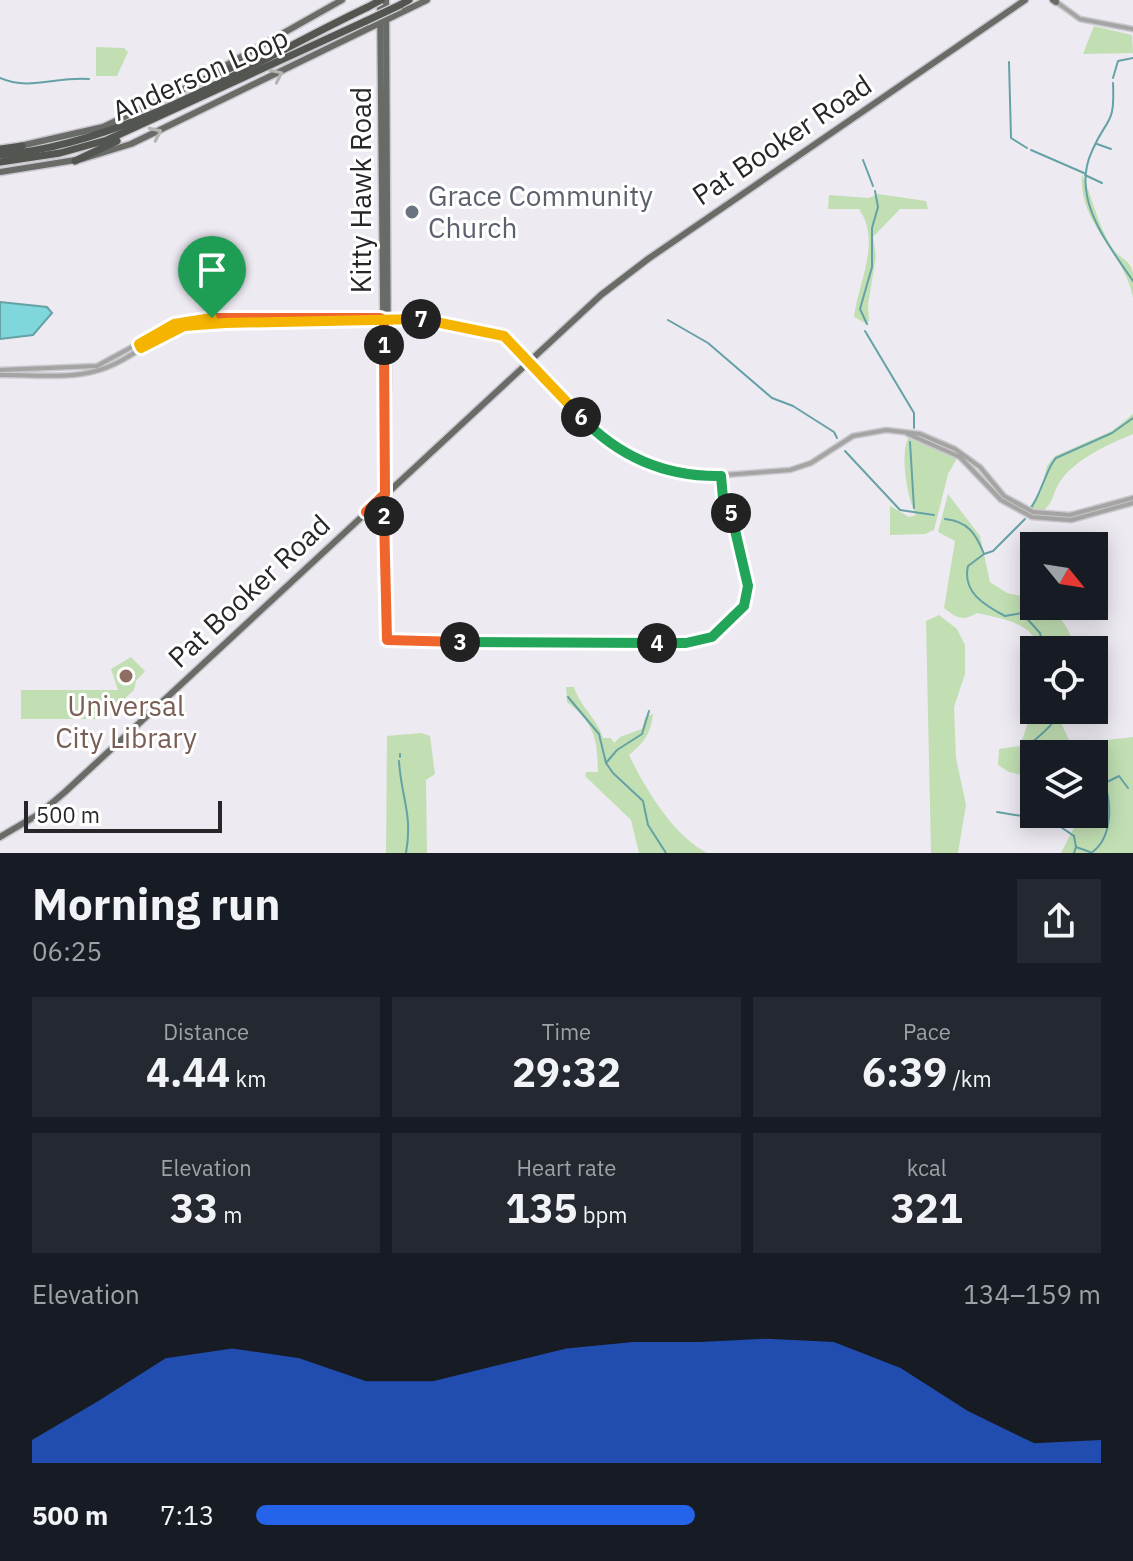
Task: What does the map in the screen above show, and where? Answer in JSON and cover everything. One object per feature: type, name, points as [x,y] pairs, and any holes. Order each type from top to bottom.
[{"type":"highway","name":"Anderson Loop","points":[[0,150],[55,148],[117,129],[383,0]]},
{"type":"highway","name":"Anderson Loop","points":[[0,162],[88,146],[152,121],[366,27],[409,0]]},
{"type":"highway","points":[[190,86],[345,18]]},
{"type":"highway","points":[[75,161],[152,121]]},
{"type":"highway","points":[[0,150],[22,146]]},
{"type":"main road","points":[[22,146],[103,127],[190,86],[342,0]]},
{"type":"main road","points":[[366,27],[374,18],[374,0]]},
{"type":"main road","name":"Kitty Hawk Road","points":[[383,0],[386,320]]},
{"type":"main road","points":[[0,172],[75,161],[149,136],[366,27],[383,22],[399,7],[427,0]]},
{"type":"main road","name":"Pat Booker Road","points":[[0,837],[48,808],[601,295],[648,259],[1025,0]]},
{"type":"main road","points":[[386,31],[399,7]]},
{"type":"main road","name":"Kitty Hawk Road","points":[[383,22],[386,31],[386,492]]},
{"type":"main road","points":[[366,27],[381,38]]},
{"type":"main road","name":"Kitty Hawk Road","points":[[386,440],[386,492]]},
{"type":"main road","points":[[388,470],[394,475],[406,475]]},
{"type":"street","points":[[1057,1],[1089,22],[1121,24],[1133,29]]},
{"type":"street","points":[[0,372],[67,372],[97,366],[193,324],[427,320],[452,328],[496,333],[508,339],[591,428],[620,450],[672,471],[721,476],[801,467],[843,441],[869,431],[906,433],[920,434],[963,453],[1004,496],[1033,512],[1070,515],[1133,500]]},
{"type":"street","name":"Kitty Hawk Road","points":[[386,492],[387,640],[686,643],[712,637],[739,614],[746,602],[748,586],[738,555],[734,519],[723,498],[721,476]]},
{"type":"street","name":"Kitty Hawk Road","points":[[386,492],[386,524]]},
{"type":"street","points":[[366,512],[384,514]]},
{"type":"green space","points":[[1094,26],[1132,35],[1133,53],[1083,54]]},
{"type":"green space","points":[[96,47],[124,48],[128,52],[117,76],[96,76]]},
{"type":"green space","points":[[1082,174],[1108,240],[1132,268],[1133,298],[1121,266],[1087,208]]},
{"type":"green space","points":[[878,194],[926,201],[928,209],[900,209],[873,237],[876,256],[868,305],[869,321],[865,323],[854,317],[869,248],[866,222],[859,209],[828,209],[829,195],[869,198]]},
{"type":"green space","points":[[1133,414],[1133,434],[1084,458],[1061,480],[1049,505],[1041,512],[1029,507],[1041,492],[1047,466],[1055,456],[1112,431]]},
{"type":"green space","points":[[908,438],[957,458],[948,474],[934,530],[925,534],[890,535],[890,506],[909,517],[916,515],[906,477]]},
{"type":"green space","points":[[948,494],[980,536],[990,582],[1007,593],[1020,596],[1020,620],[1062,620],[1070,636],[1033,636],[1023,627],[1005,620],[977,613],[960,618],[944,608],[955,541],[938,532]]},
{"type":"green space","points":[[939,615],[957,629],[965,645],[965,674],[954,707],[956,758],[966,805],[958,853],[931,853],[926,621]]},
{"type":"green space","points":[[131,657],[145,671],[136,681],[134,690],[103,719],[21,719],[21,690],[118,690],[111,669]]},
{"type":"green space","points":[[566,687],[574,687],[603,738],[611,738],[614,743],[620,737],[642,729],[645,717],[653,714],[646,737],[629,755],[652,797],[672,823],[707,853],[639,853],[631,820],[585,776],[586,772],[598,772],[597,750],[593,732],[584,717],[567,702]]},
{"type":"green space","points":[[1028,724],[1062,724],[1069,740],[1022,740]]},
{"type":"green space","points":[[421,733],[430,736],[435,774],[426,780],[427,853],[386,853],[387,736]]},
{"type":"green space","points":[[1133,737],[1133,853],[1061,853],[1074,828],[1108,828],[1106,740]]},
{"type":"green space","points":[[1020,746],[1020,775],[998,765],[999,749]]},
{"type":"water","points":[[0,302],[47,307],[52,313],[33,335],[0,339]]},
{"type":"waterway","points":[[1113,78],[1118,61],[1133,58]]},
{"type":"waterway","points":[[1009,62],[1011,138],[1027,148]]},
{"type":"waterway","points":[[0,78],[22,83],[89,79]]},
{"type":"waterway","points":[[1113,83],[1111,115],[1092,151],[1086,169],[1086,186],[1095,220],[1133,281]]},
{"type":"waterway","points":[[1097,144],[1111,149]]},
{"type":"waterway","points":[[1031,150],[1084,173]]},
{"type":"waterway","points":[[863,160],[873,186]]},
{"type":"waterway","points":[[1085,175],[1102,183]]},
{"type":"waterway","points":[[867,324],[860,309],[872,267],[872,228],[878,207],[875,191]]},
{"type":"waterway","points":[[668,320],[708,343],[772,398],[793,406],[834,432],[837,438]]},
{"type":"waterway","points":[[865,331],[914,413],[914,428]]},
{"type":"waterway","points":[[1031,508],[1056,458],[1112,433],[1133,418]]},
{"type":"waterway","points":[[910,442],[914,508]]},
{"type":"waterway","points":[[845,451],[900,510],[934,515]]},
{"type":"waterway","points":[[945,519],[960,522],[970,530],[984,554],[968,566],[968,583],[976,597],[1005,616],[1022,613],[1041,636]]},
{"type":"waterway","points":[[984,554],[993,551],[1025,519]]},
{"type":"waterway","points":[[568,697],[599,734],[606,763],[613,773],[643,801],[648,825],[666,853]]},
{"type":"waterway","points":[[606,763],[617,750],[642,734],[649,711]]},
{"type":"waterway","points":[[1035,740],[1052,724]]},
{"type":"waterway","points":[[399,761],[407,816],[406,853]]},
{"type":"waterway","points":[[1108,782],[1119,776],[1128,788]]},
{"type":"waterway","points":[[1108,798],[1108,822]]},
{"type":"waterway","points":[[997,812],[1052,821],[1074,836],[1076,847]]},
{"type":"waterway","points":[[1091,853],[1098,847],[1107,828]]},
{"type":"waterway","points":[[1074,853],[1076,847],[1090,852]]},
{"type":"place","name":"Grace Community Church","points":[[412,212]]},
{"type":"place","name":"Universal City Library","points":[[126,676]]},
{"type":"route","points":[[212,318],[174,324],[139,344],[141,348],[176,329],[206,323],[379,322],[384,320],[421,319],[452,328],[483,329],[504,336],[591,428],[620,450],[672,471],[721,476],[723,498],[734,519],[738,555],[748,586],[744,606],[712,637],[686,643],[387,640],[386,524],[384,514],[373,510],[366,512],[385,494],[384,320],[212,318]]}]
